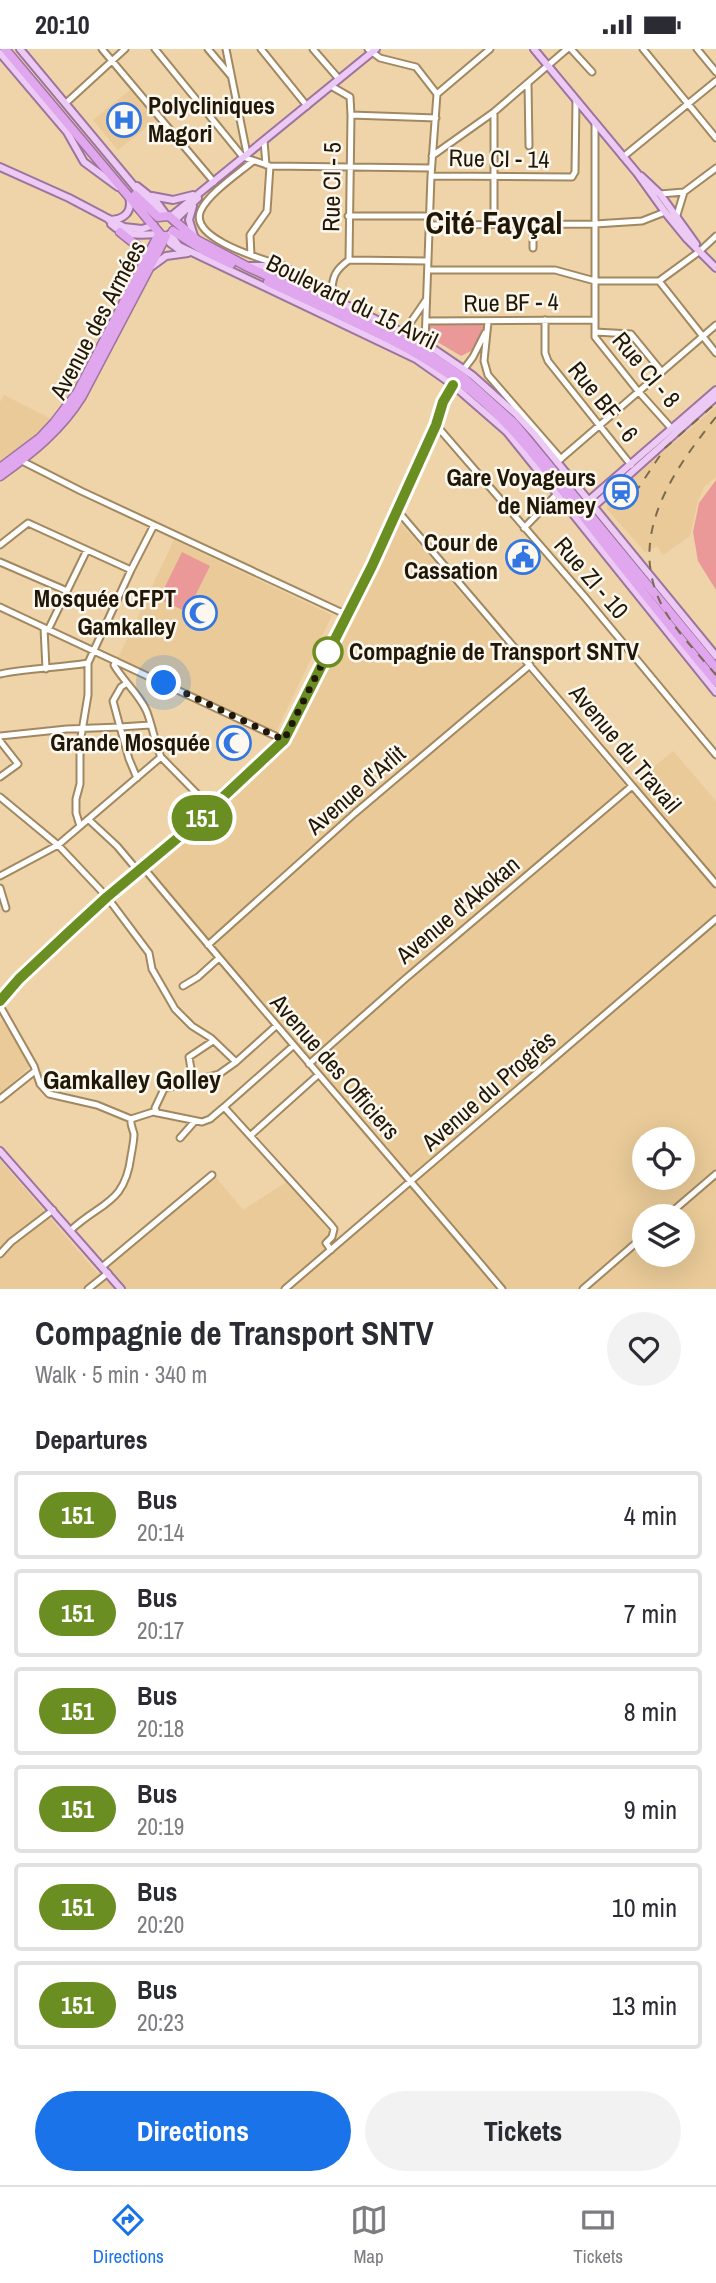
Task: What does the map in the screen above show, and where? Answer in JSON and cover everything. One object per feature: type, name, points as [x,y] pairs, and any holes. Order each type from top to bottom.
[{"type":"highway","points":[[5,49],[128,194],[164,219],[167,234]]},
{"type":"highway","points":[[12,49],[147,207],[164,219],[167,234]]},
{"type":"highway","name":"Boulevard du 15 Avril","points":[[164,219],[246,266],[414,344],[464,378],[506,415],[524,435],[716,668]]},
{"type":"highway","points":[[120,232],[140,247],[145,268]]},
{"type":"highway","name":"Boulevard du 15 Avril","points":[[167,234],[203,254],[418,353],[458,381],[513,432],[716,682]]},
{"type":"highway","name":"Avenue des Armées","points":[[0,476],[50,428],[77,393],[145,268],[167,234]]},
{"type":"highway","name":"Avenue des Armées","points":[[0,468],[18,459]]},
{"type":"main road","points":[[20,49],[164,219]]},
{"type":"main road","points":[[534,49],[637,173],[687,239],[716,268]]},
{"type":"main road","points":[[0,167],[69,198],[107,220],[131,229],[164,219],[197,197],[372,50]]},
{"type":"main road","points":[[0,53],[67,131],[84,162],[147,207]]},
{"type":"main road","points":[[637,173],[660,194],[677,215],[700,251]]},
{"type":"main road","points":[[133,183],[151,196],[164,219]]},
{"type":"main road","points":[[107,220],[120,219],[126,215],[131,206],[128,194]]},
{"type":"main road","points":[[151,196],[173,200],[197,197]]},
{"type":"main road","points":[[197,197],[189,220],[197,240]]},
{"type":"main road","points":[[107,220],[120,232],[139,235],[167,234]]},
{"type":"main road","name":"Boulevard du 15 Avril","points":[[167,234],[173,246],[188,253],[203,254],[404,353],[453,385],[507,432],[716,692]]},
{"type":"main road","points":[[145,268],[166,256],[188,253]]},
{"type":"main road","name":"Boulevard du 15 Avril","points":[[246,266],[283,267],[294,273],[307,286],[425,343],[464,369],[516,414],[559,461],[601,518],[716,656]]},
{"type":"main road","points":[[608,487],[716,390]]},
{"type":"main road","points":[[590,504],[716,397]]},
{"type":"main road","points":[[579,489],[601,492]]},
{"type":"main road","points":[[601,492],[601,518]]},
{"type":"main road","points":[[0,1151],[121,1289]]},
{"type":"street","points":[[102,49],[213,183]]},
{"type":"street","points":[[66,103],[125,49]]},
{"type":"street","points":[[155,49],[245,156]]},
{"type":"street","points":[[208,49],[232,76]]},
{"type":"street","points":[[226,49],[245,156]]},
{"type":"street","points":[[261,49],[307,106]]},
{"type":"street","points":[[313,49],[339,79]]},
{"type":"street","points":[[437,94],[490,49]]},
{"type":"street","points":[[432,156],[495,111],[569,49],[592,72]]},
{"type":"street","points":[[643,49],[716,138]]},
{"type":"street","points":[[697,49],[716,72]]},
{"type":"street","points":[[372,50],[386,60],[416,67],[437,94],[431,168],[425,343]]},
{"type":"street","points":[[623,157],[716,81]]},
{"type":"street","points":[[528,83],[529,146]]},
{"type":"street","name":"Rue CI - 5","points":[[331,86],[350,97],[351,115],[349,260],[335,273],[332,293]]},
{"type":"street","name":"Rue CI - 14","points":[[431,176],[572,177],[576,100]]},
{"type":"street","points":[[495,111],[495,223]]},
{"type":"street","points":[[351,115],[436,118]]},
{"type":"street","name":"Rue CI - 8","points":[[595,124],[597,342],[672,429]]},
{"type":"street","points":[[251,255],[250,235],[267,211],[268,166],[264,141]]},
{"type":"street","name":"Rue CI - 14","points":[[245,156],[268,166],[431,168]]},
{"type":"street","points":[[253,161],[208,200],[200,214],[201,222],[208,233],[224,244],[283,267]]},
{"type":"street","points":[[660,194],[684,192],[716,168]]},
{"type":"street","points":[[677,215],[684,192]]},
{"type":"street","points":[[429,225],[595,224],[642,221],[665,212]]},
{"type":"street","points":[[348,216],[429,216]]},
{"type":"street","points":[[533,223],[533,248]]},
{"type":"street","points":[[428,270],[555,269],[595,281],[659,281],[716,236]]},
{"type":"street","points":[[349,260],[428,261]]},
{"type":"street","points":[[659,281],[716,353]]},
{"type":"street","points":[[404,332],[427,297]]},
{"type":"street","name":"Rue BF - 6","points":[[545,320],[545,353],[548,361],[631,465]]},
{"type":"street","name":"Rue BF - 4","points":[[427,321],[595,320]]},
{"type":"street","points":[[488,322],[484,361],[488,375],[559,461],[716,325]]},
{"type":"street","points":[[464,369],[483,338],[488,322]]},
{"type":"street","points":[[595,332],[631,334],[662,372]]},
{"type":"street","points":[[293,1046],[207,1121],[157,1113],[147,1113],[131,1119],[97,1105],[49,1094],[40,1084],[34,1066],[0,1003],[34,964],[284,740],[397,510],[436,425],[443,402],[453,385]]},
{"type":"street","name":"Rue ZI - 10","points":[[436,425],[584,596],[716,755]]},
{"type":"street","points":[[18,459],[347,615]]},
{"type":"street","points":[[524,527],[557,494]]},
{"type":"street","name":"Avenue du Travail","points":[[397,510],[716,884]]},
{"type":"street","points":[[0,545],[29,523],[131,570]]},
{"type":"street","points":[[80,826],[76,813],[76,797],[80,784],[80,743],[88,695],[88,663],[153,525]]},
{"type":"street","points":[[47,669],[46,629],[87,550]]},
{"type":"street","points":[[0,562],[67,591]]},
{"type":"street","points":[[0,607],[284,740]]},
{"type":"street","points":[[116,661],[115,667],[146,710],[161,757],[211,808]]},
{"type":"street","points":[[0,674],[15,670],[88,663]]},
{"type":"street","name":"Avenue d'Arlit","points":[[208,945],[355,813],[530,665]]},
{"type":"street","points":[[127,683],[121,687],[113,701],[137,778]]},
{"type":"street","points":[[0,777],[18,764],[0,739],[150,726]]},
{"type":"street","points":[[0,876],[58,845],[161,757]]},
{"type":"street","name":"Avenue d'Akokan","points":[[309,1064],[405,978],[632,786]]},
{"type":"street","points":[[0,797],[58,845],[107,897],[149,953],[153,971],[175,1009],[236,1062]]},
{"type":"street","name":"Avenue des Officiers","points":[[89,820],[141,869],[208,945],[502,1289]]},
{"type":"street","points":[[0,888],[6,908]]},
{"type":"street","name":"Avenue du Progrès","points":[[285,1289],[716,919]]},
{"type":"street","points":[[183,986],[198,977],[219,958]]},
{"type":"street","points":[[157,1113],[155,1108],[164,1089],[219,1074],[275,1026]]},
{"type":"street","points":[[193,1081],[189,1058],[214,1041]]},
{"type":"street","points":[[0,1099],[35,1071]]},
{"type":"street","points":[[251,1135],[318,1075]]},
{"type":"street","points":[[224,1107],[333,1227],[332,1237],[326,1243],[331,1250]]},
{"type":"street","points":[[71,1230],[86,1216],[115,1198],[123,1185],[130,1166],[134,1135],[131,1119]]},
{"type":"street","points":[[180,1138],[195,1121]]},
{"type":"street","points":[[681,1204],[716,1174]]},
{"type":"street","points":[[88,1289],[105,1270],[212,1175]]},
{"type":"street","points":[[0,1254],[11,1242],[53,1210]]},
{"type":"street","points":[[583,1289],[632,1246]]},
{"type":"shaded area","name":"Polycliniques Magori","points":[[130,90],[155,120],[118,150],[93,120]]},
{"type":"shaded area","points":[[430,324],[485,326],[473,350],[461,356],[429,337]]},
{"type":"shaded area","points":[[4,395],[53,420],[0,463],[0,402]]},
{"type":"shaded area","points":[[716,407],[716,477],[704,487],[690,536],[663,555],[657,546],[645,552],[607,509],[608,499]]},
{"type":"shaded area","points":[[716,480],[716,590],[698,561],[693,532],[699,503]]},
{"type":"shaded area","points":[[399,521],[628,789],[673,751],[716,801],[716,1289],[0,1289],[0,1160],[97,1273],[214,1175],[243,1210],[288,1181],[338,1242],[413,1179],[144,870],[296,734]]},
{"type":"shaded area","points":[[174,540],[332,615],[276,732],[118,658]]},
{"type":"shaded area","points":[[182,552],[210,566],[187,612],[159,599]]},
{"type":"shaded area","points":[[3,1019],[31,1065],[0,1095],[0,1022]]},
{"type":"railway","points":[[621,505],[639,487],[665,448],[716,403]]},
{"type":"railway","points":[[716,417],[673,478],[654,524],[650,548],[651,572],[663,608],[684,638],[716,675]]},
{"type":"bus line","name":"151","points":[[0,1001],[19,979],[107,897],[191,827],[280,746],[372,566],[436,425],[443,402],[453,385]]},
{"type":"place","name":"Polycliniques Magori","points":[[124,120]]},
{"type":"place","name":"Gare Voyageurs de Niamey","points":[[621,492]]},
{"type":"place","name":"Cour de Cassation","points":[[523,557]]},
{"type":"place","name":"Mosquée CFPT Gamkalley","points":[[200,613]]},
{"type":"place","name":"Compagnie de Transport SNTV","points":[[328,652]]},
{"type":"place","name":"Grande Mosquée","points":[[234,743]]},
{"type":"district","name":"Cité Fayçal","points":[[494,223]]},
{"type":"district","name":"Gamkalley Golley","points":[[132,1080]]},
{"type":"route","points":[[164,683],[284,740],[328,652]]}]
